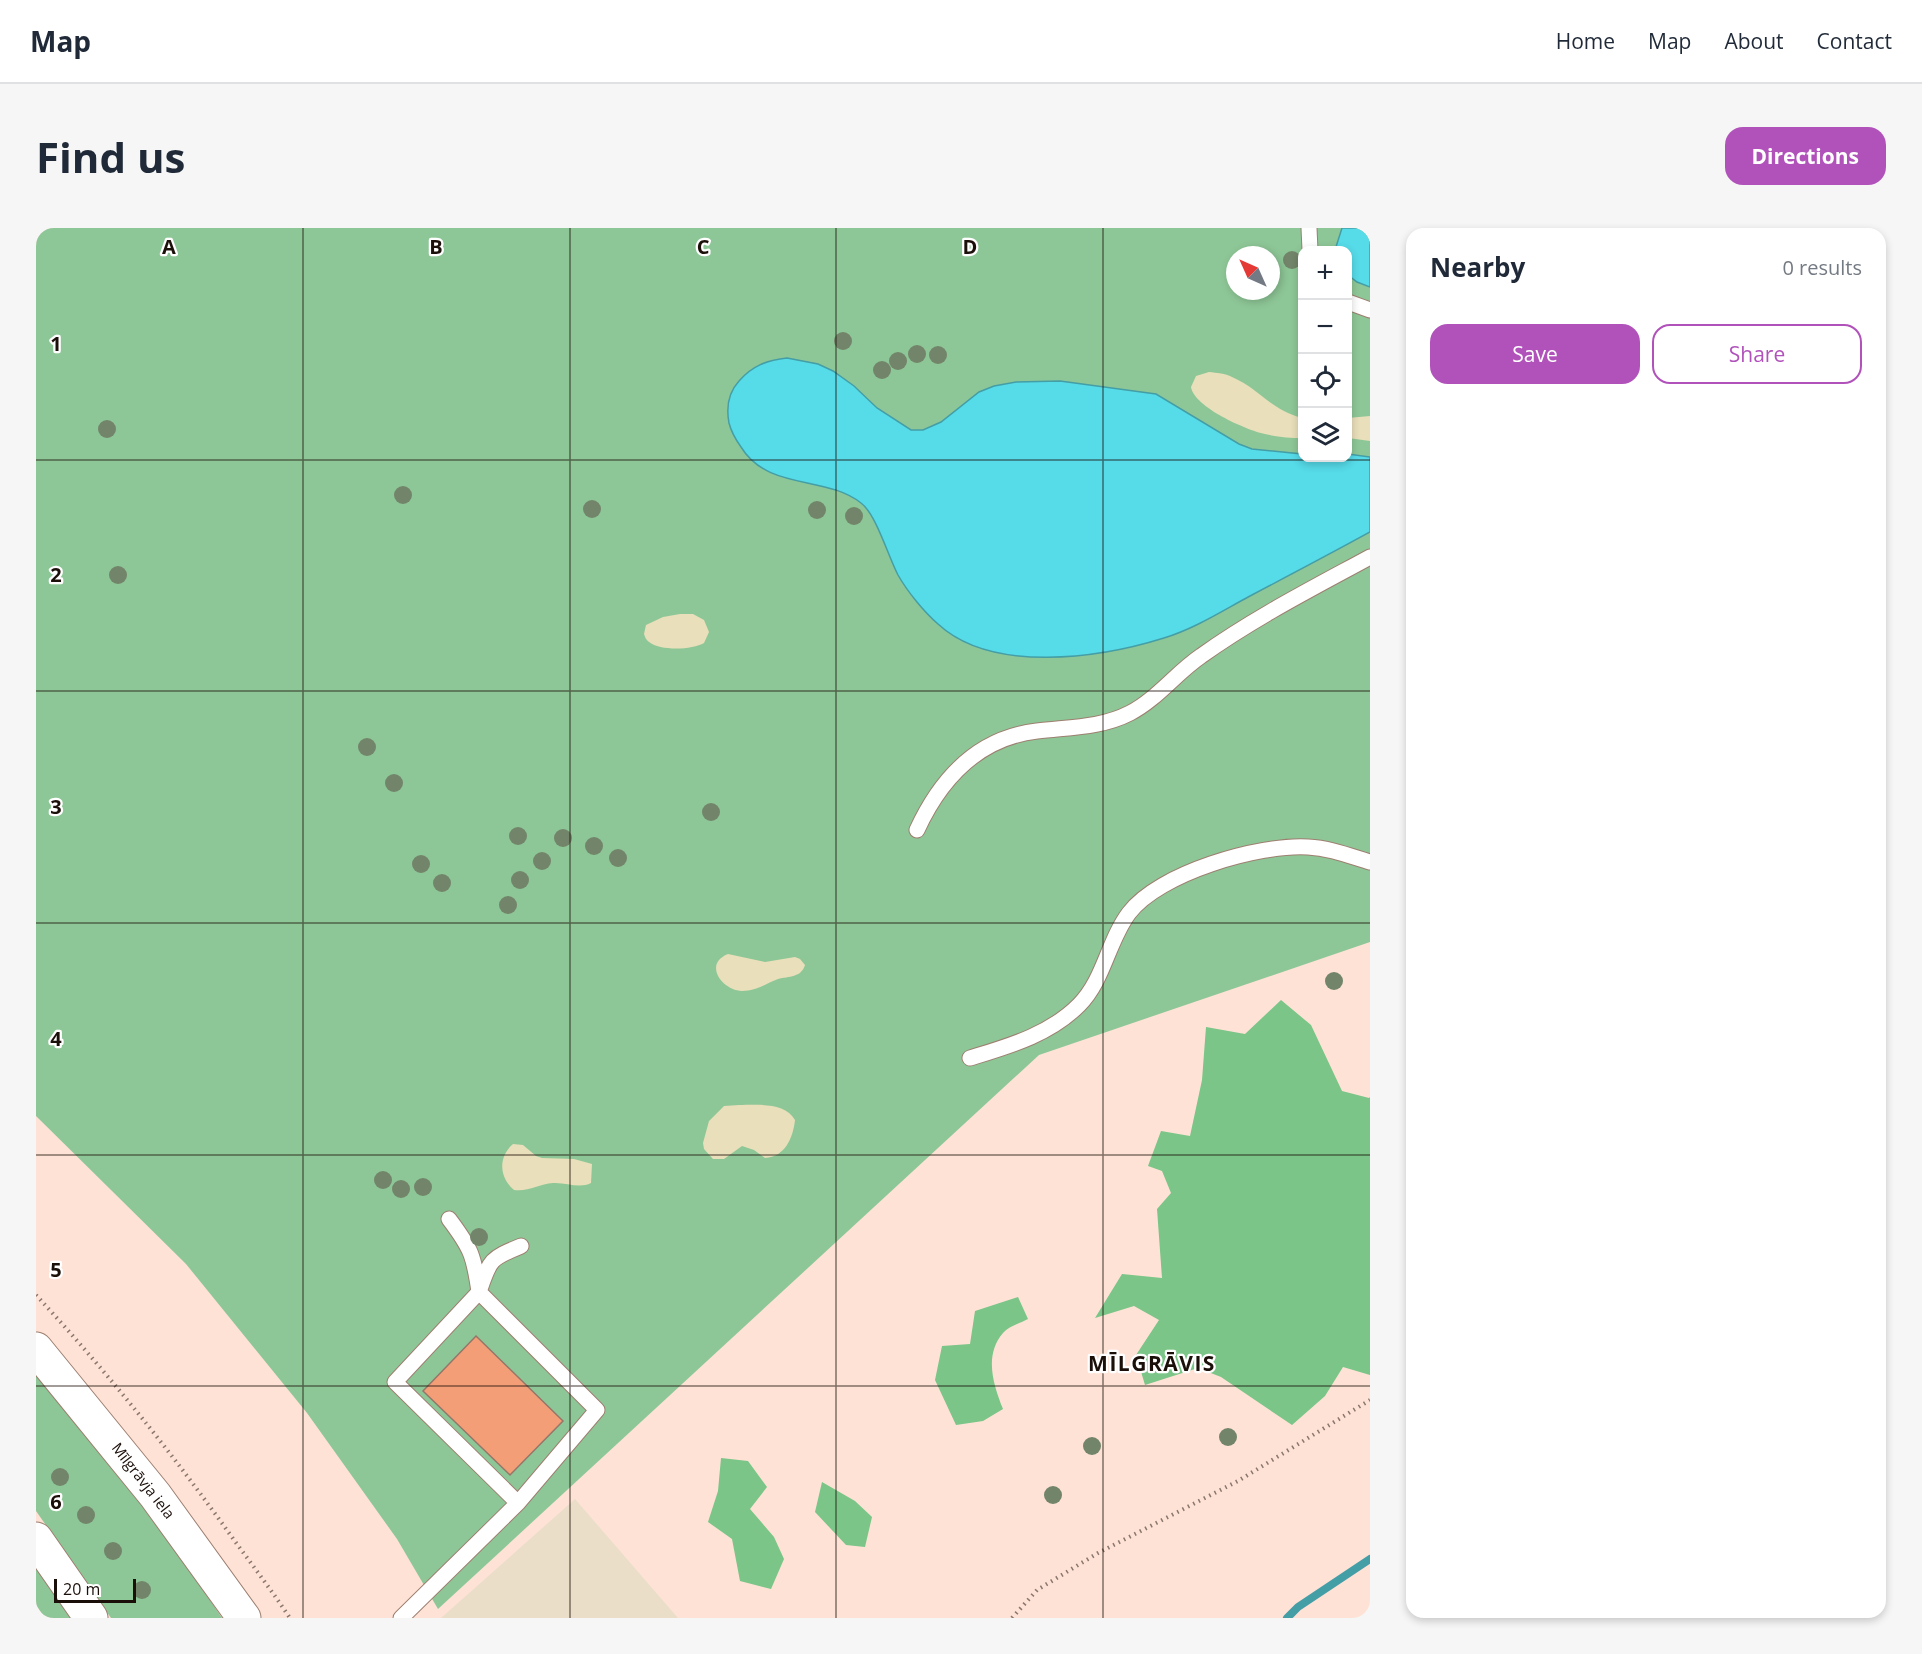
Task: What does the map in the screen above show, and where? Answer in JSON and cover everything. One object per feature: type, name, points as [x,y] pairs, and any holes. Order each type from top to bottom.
[{"type":"main road","name":"Mīlgrāvja iela","points":[[36,1349],[155,1495],[244,1618]]},
{"type":"main road","points":[[36,1539],[91,1618]]},
{"type":"lane","points":[[1309,228],[1310,246]]},
{"type":"lane","points":[[1352,304],[1370,310]]},
{"type":"lane","points":[[917,830],[926,809],[951,775],[989,745],[1005,737],[1018,734],[1094,725],[1129,713],[1147,702],[1182,670],[1218,644],[1370,557]]},
{"type":"lane","points":[[970,1058],[1034,1036],[1058,1024],[1070,1014],[1091,990],[1127,917],[1140,901],[1162,885],[1220,862],[1283,846],[1325,849],[1370,862]]},
{"type":"lane","points":[[401,1618],[518,1503],[597,1410],[479,1292],[475,1264],[468,1244],[449,1219]]},
{"type":"lane","points":[[518,1503],[395,1382],[479,1292],[489,1263],[501,1254],[521,1246]]},
{"type":"path","points":[[36,1295],[73,1335],[150,1428],[211,1507],[290,1618]]},
{"type":"path","points":[[1012,1618],[1037,1590],[1098,1553],[1238,1481],[1370,1400]]},
{"type":"shaded area","points":[[575,1499],[678,1618],[441,1618]]},
{"type":"green space","points":[[36,228],[1370,228],[1370,942],[1039,1055],[438,1609],[397,1539],[307,1413],[186,1264],[36,1116]]},
{"type":"green space","points":[[1281,1000],[1311,1025],[1342,1091],[1370,1097],[1370,1375],[1343,1367],[1325,1396],[1292,1425],[1221,1377],[1198,1368],[1145,1385],[1136,1355],[1159,1320],[1134,1306],[1095,1318],[1122,1274],[1162,1278],[1157,1209],[1171,1193],[1162,1171],[1148,1166],[1161,1131],[1190,1136],[1202,1080],[1206,1027],[1245,1034]]},
{"type":"green space","points":[[1018,1297],[1028,1319],[1003,1333],[997,1342],[992,1360],[996,1390],[1003,1409],[983,1421],[956,1425],[935,1380],[942,1346],[970,1344],[975,1311]]},
{"type":"green space","points":[[36,1374],[153,1515],[222,1618],[111,1618],[36,1511]]},
{"type":"green space","points":[[721,1458],[748,1461],[767,1487],[750,1509],[774,1537],[784,1559],[771,1589],[740,1581],[732,1539],[708,1522],[718,1491]]},
{"type":"green space","points":[[822,1482],[855,1501],[872,1517],[865,1547],[846,1545],[815,1512]]},
{"type":"green space","points":[[36,1568],[72,1618],[45,1618],[36,1605]]},
{"type":"sand","points":[[1209,372],[1221,373],[1242,382],[1281,409],[1298,417],[1298,438],[1256,432],[1211,410],[1194,395],[1191,387],[1196,376]]},
{"type":"sand","points":[[1370,416],[1370,441],[1352,439],[1352,418]]},
{"type":"sand","points":[[693,614],[704,620],[709,632],[704,643],[676,649],[654,645],[647,640],[644,634],[646,625],[663,617]]},
{"type":"sand","points":[[728,954],[765,962],[795,957],[805,965],[801,972],[790,977],[778,979],[756,989],[735,990],[722,981],[716,970],[721,958]]},
{"type":"sand","points":[[724,1106],[778,1107],[790,1114],[795,1120],[794,1127],[790,1140],[783,1150],[772,1157],[765,1158],[754,1150],[742,1146],[724,1159],[713,1159],[704,1149],[703,1143],[709,1121]]},
{"type":"sand","points":[[513,1144],[523,1145],[542,1158],[574,1159],[592,1164],[591,1183],[582,1185],[553,1183],[514,1190],[505,1179],[502,1167],[505,1155]]},
{"type":"water","points":[[1342,228],[1370,228],[1370,287],[1352,278],[1352,246],[1336,246]]},
{"type":"water","points":[[787,358],[818,364],[833,371],[854,386],[877,408],[911,430],[923,430],[941,422],[979,392],[994,386],[1016,382],[1060,381],[1156,394],[1239,444],[1252,449],[1298,454],[1298,462],[1352,462],[1352,455],[1370,457],[1370,532],[1208,619],[1164,638],[1079,656],[1016,656],[987,650],[961,640],[938,624],[922,607],[898,575],[872,516],[861,503],[847,494],[782,477],[766,470],[752,461],[739,444],[728,417],[732,390],[744,376],[773,360]]},
{"type":"building","points":[[476,1336],[563,1421],[510,1475],[423,1391]]},
{"type":"waterway","points":[[1287,1618],[1298,1607],[1370,1559]]},
{"type":"district","name":"MĪLGRĀVIS","points":[[1152,1364]]}]
